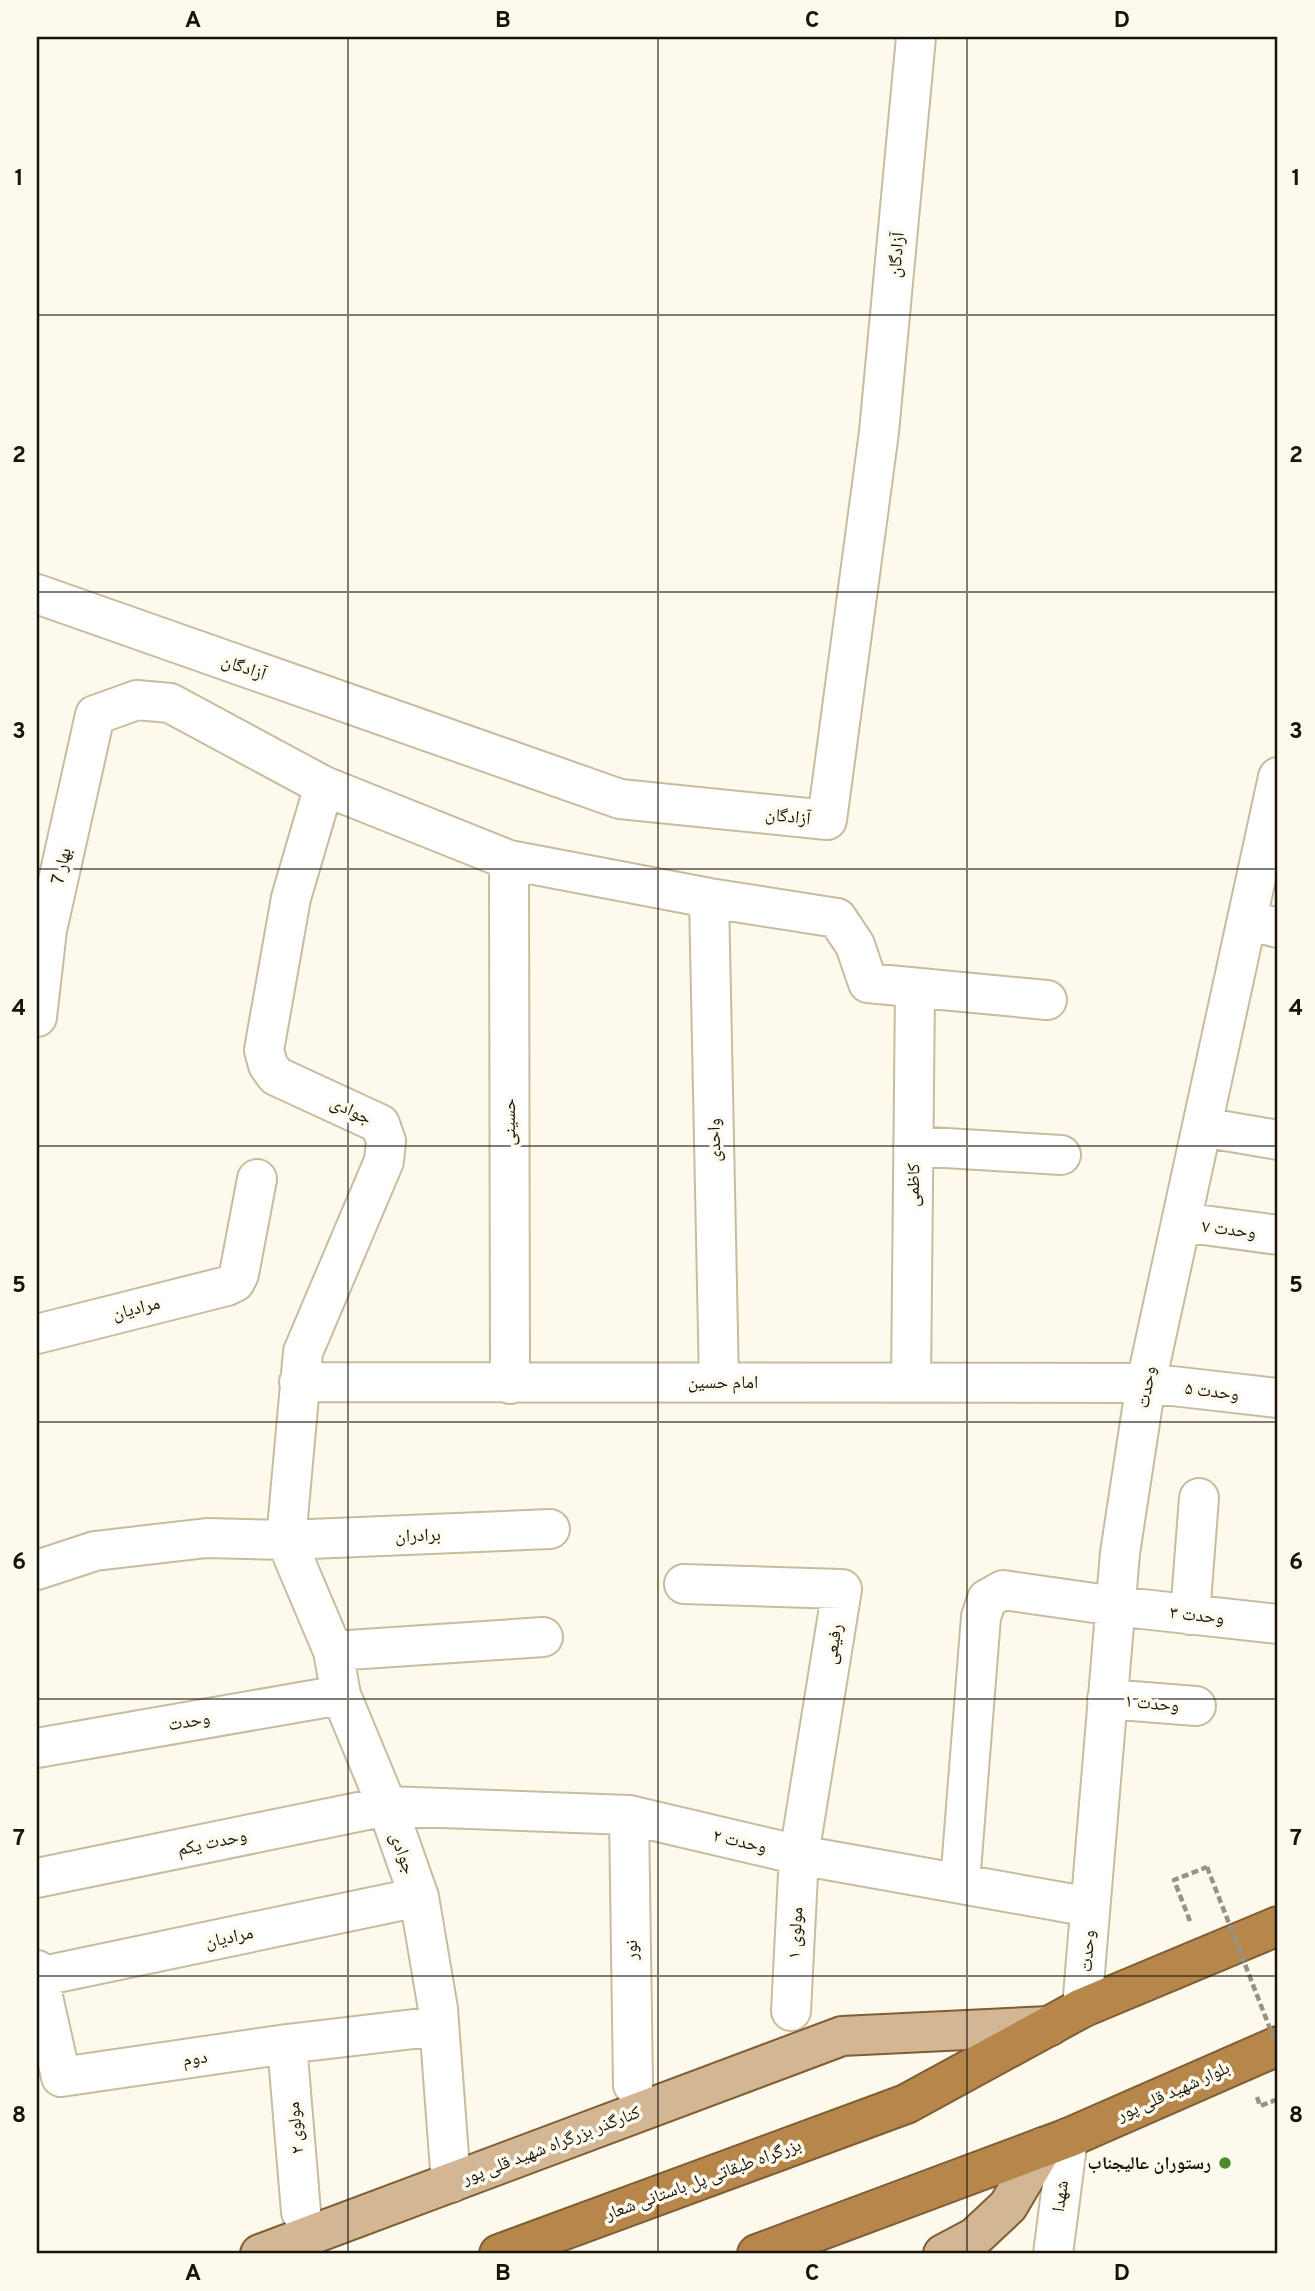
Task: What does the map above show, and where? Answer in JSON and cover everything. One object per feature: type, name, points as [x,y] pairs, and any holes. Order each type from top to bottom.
[{"type":"highway","points":[[1066,2017],[1278,1926]]},
{"type":"highway","name":"بزرگراه طبقاتی پل باستانی شعار","points":[[499,2254],[906,2104],[1066,2017]]},
{"type":"highway","name":"بلوار شهید قلی پور","points":[[757,2254],[1055,2142],[1278,2048]]},
{"type":"main road","name":"کنارگذر بزرگراه شهید قلی پور","points":[[260,2254],[842,2036],[1066,2017]]},
{"type":"main road","points":[[943,2254],[975,2236],[1008,2206],[1055,2142]]},
{"type":"street","name":"آزادگان","points":[[37,594],[620,799],[827,820],[879,432],[916,37]]},
{"type":"street","name":"بهار 7","points":[[37,1017],[42,929],[95,715],[137,700],[170,703],[324,786]]},
{"type":"street","name":"وحدت","points":[[1066,2017],[1090,1907],[1120,1553],[1146,1383],[1202,1127],[1263,924],[1278,777]]},
{"type":"street","points":[[324,786],[509,860],[709,898],[837,918],[855,945],[868,984],[1046,1000]]},
{"type":"street","name":"جوادی","points":[[324,786],[291,898],[264,1050],[268,1065],[276,1076],[380,1124],[387,1141],[384,1161],[303,1352],[286,1540],[333,1651],[341,1695],[387,1806],[419,1897],[439,2026],[451,2183]]},
{"type":"street","name":"حسینی","points":[[509,860],[510,1384]]},
{"type":"street","name":"واحدی","points":[[709,898],[719,1381]]},
{"type":"street","name":"کاظمی","points":[[911,1382],[915,989]]},
{"type":"street","points":[[1202,1127],[1278,1140]]},
{"type":"street","points":[[913,1146],[1061,1154]]},
{"type":"street","name":"مرادیان","points":[[37,1334],[235,1282],[239,1274],[257,1179]]},
{"type":"street","name":"وحدت ۷","points":[[1181,1223],[1278,1235]]},
{"type":"street","name":"امام حسین","points":[[299,1382],[1146,1383]]},
{"type":"street","name":"وحدت ۵","points":[[1146,1383],[1278,1398]]},
{"type":"street","points":[[1190,1615],[1199,1498]]},
{"type":"street","name":"برادران","points":[[286,1540],[550,1530]]},
{"type":"street","points":[[37,1570],[95,1551],[207,1538],[286,1540]]},
{"type":"street","name":"رفیعی","points":[[684,1584],[842,1589],[799,1855]]},
{"type":"street","name":"وحدت ۳","points":[[960,1883],[981,1617],[986,1600],[1003,1590],[1115,1606],[1278,1624]]},
{"type":"street","points":[[333,1651],[543,1637]]},
{"type":"street","name":"وحدت","points":[[37,1748],[341,1695]]},
{"type":"street","name":"وحدت ۱","points":[[1107,1699],[1196,1706]]},
{"type":"street","name":"وحدت ۲","points":[[387,1806],[629,1815],[799,1855],[1090,1907]]},
{"type":"street","name":"وحدت یکم","points":[[37,1878],[387,1806]]},
{"type":"street","name":"نور","points":[[629,1815],[633,2084]]},
{"type":"street","name":"مولوی ۱","points":[[791,2011],[799,1855]]},
{"type":"street","name":"مرادیان","points":[[38,1973],[419,1897]]},
{"type":"street","name":"دوم","points":[[38,1973],[61,2077],[287,2044],[439,2026]]},
{"type":"street","name":"مولوی ۲","points":[[287,2044],[301,2211]]},
{"type":"street","name":"شهدا","points":[[1052,2254],[1055,2142]]},
{"type":"path","points":[[1174,1880],[1208,1867],[1278,2048]]},
{"type":"path","points":[[1260,2106],[1278,2099]]},
{"type":"place","name":"رستوران عالیجناب","points":[[1225,2163]]}]
